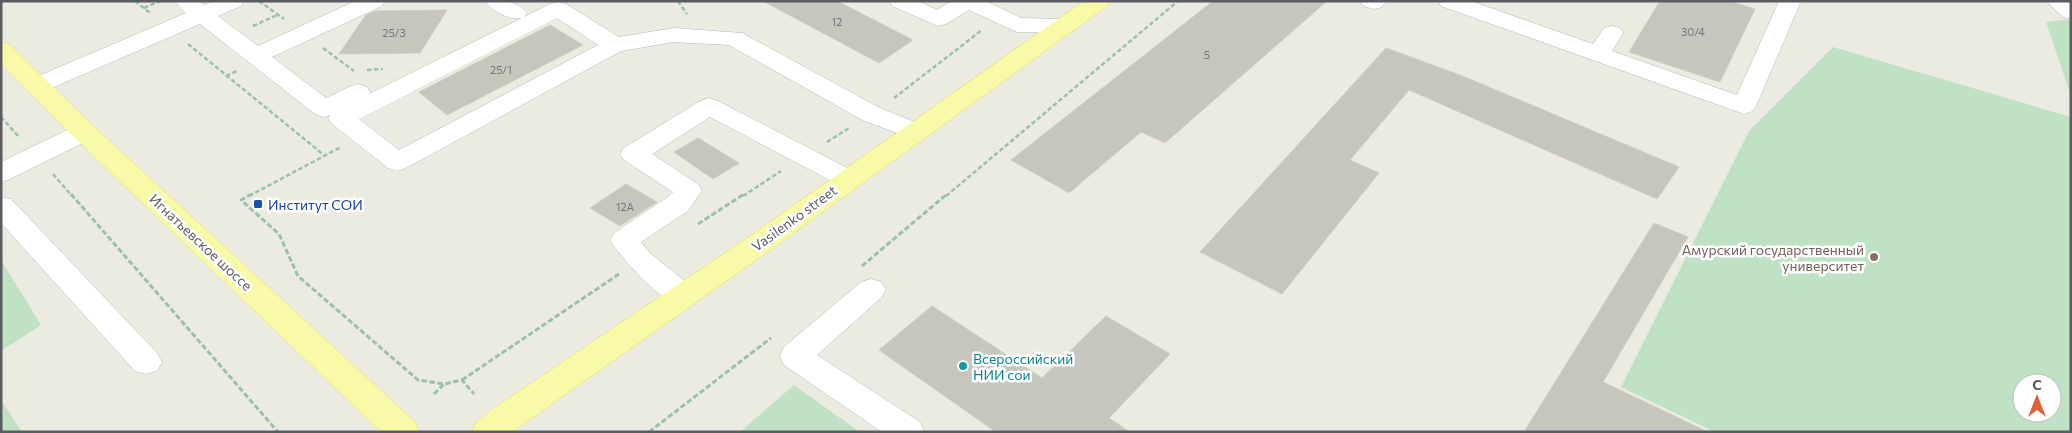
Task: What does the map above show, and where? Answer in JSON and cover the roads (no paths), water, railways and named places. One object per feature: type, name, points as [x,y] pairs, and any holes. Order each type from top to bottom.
[{"type":"main road","name":"Vasilenko street","points":[[488,432],[502,420],[683,296],[1099,1]]},
{"type":"main road","name":"Игнатьевское шоссе","points":[[1,49],[84,132],[403,432]]},
{"type":"lane","points":[[38,85],[169,29],[194,8],[233,1]]},
{"type":"lane","points":[[255,56],[374,1]]},
{"type":"lane","points":[[194,8],[324,109],[406,68],[506,7],[540,1]]},
{"type":"lane","points":[[900,1],[938,20],[968,1],[1017,25],[1062,26]]},
{"type":"lane","points":[[1449,1],[1744,106],[1790,1]]},
{"type":"lane","points":[[2057,1],[2071,12]]},
{"type":"lane","points":[[615,46],[558,9],[341,118],[397,162],[615,46],[674,35],[734,38],[870,114],[916,132]]},
{"type":"lane","points":[[1598,54],[1612,33]]},
{"type":"lane","points":[[683,296],[640,260],[624,240],[678,204],[689,190],[633,154],[708,106],[848,179]]},
{"type":"lane","points":[[1,172],[84,132]]},
{"type":"lane","points":[[1,206],[146,362]]},
{"type":"lane","points":[[865,280],[795,356],[908,432]]},
{"type":"place","name":"Институт СОИ","points":[[258,204]]},
{"type":"place","name":"Амурский государственный университет","points":[[1874,257]]},
{"type":"place","name":"Всероссийский НИИ сои","points":[[963,366]]}]
